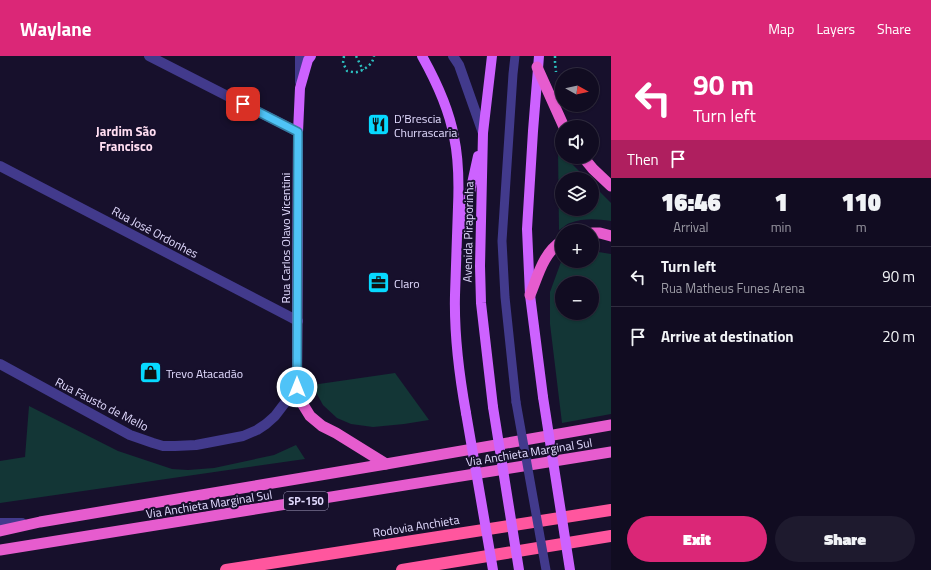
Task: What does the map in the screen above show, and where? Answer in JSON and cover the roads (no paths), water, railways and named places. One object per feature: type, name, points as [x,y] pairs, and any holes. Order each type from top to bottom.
[{"type":"highway","points":[[538,61],[561,120]]},
{"type":"highway","points":[[589,164],[611,186]]},
{"type":"highway","points":[[599,233],[611,236]]},
{"type":"highway","points":[[530,295],[546,257],[555,247]]},
{"type":"highway","points":[[297,387],[302,403],[310,416],[322,426],[386,464]]},
{"type":"highway","points":[[0,530],[611,425]]},
{"type":"highway","name":"Via Anchieta Marginal Sul","points":[[0,550],[611,452]]},
{"type":"highway","name":"Rodovia Anchieta","points":[[226,570],[611,510]]},
{"type":"highway","points":[[402,570],[611,536]]},
{"type":"main road","name":"Rua Carlos Olavo Vicentini","points":[[297,387],[298,132],[300,88],[310,56]]},
{"type":"main road","name":"Avenida Piraporinha","points":[[422,56],[437,84],[451,122],[457,157],[459,180],[455,331],[466,413],[493,570]]},
{"type":"main road","name":"Avenida Piraporinha","points":[[492,56],[483,133],[480,243],[481,303],[493,407],[519,570]]},
{"type":"main road","points":[[538,61],[527,229],[530,295],[543,396],[570,570]]},
{"type":"main road","points":[[457,252],[483,133]]},
{"type":"street","points":[[149,56],[298,132]]},
{"type":"street","name":"Rua Carlos Olavo Vicentini","points":[[300,56],[300,88]]},
{"type":"street","points":[[453,56],[459,65],[483,133]]},
{"type":"street","name":"Rua José Ordonhes","points":[[0,166],[298,321]]},
{"type":"street","name":"Rua Fausto de Mello","points":[[0,364],[130,435],[163,446],[196,445],[243,436],[257,430],[275,416],[297,387]]},
{"type":"street","points":[[0,523],[40,522]]},
{"type":"lane","points":[[516,56],[513,74],[502,241],[505,297],[516,402],[546,570]]},
{"type":"place","name":"D’Brescia Churrascaria","points":[[379,125]]},
{"type":"place","name":"Claro","points":[[379,283]]},
{"type":"place","name":"Trevo Atacadão","points":[[150,373]]},
{"type":"district","name":"Jardim São Francisco","points":[[126,138]]}]
